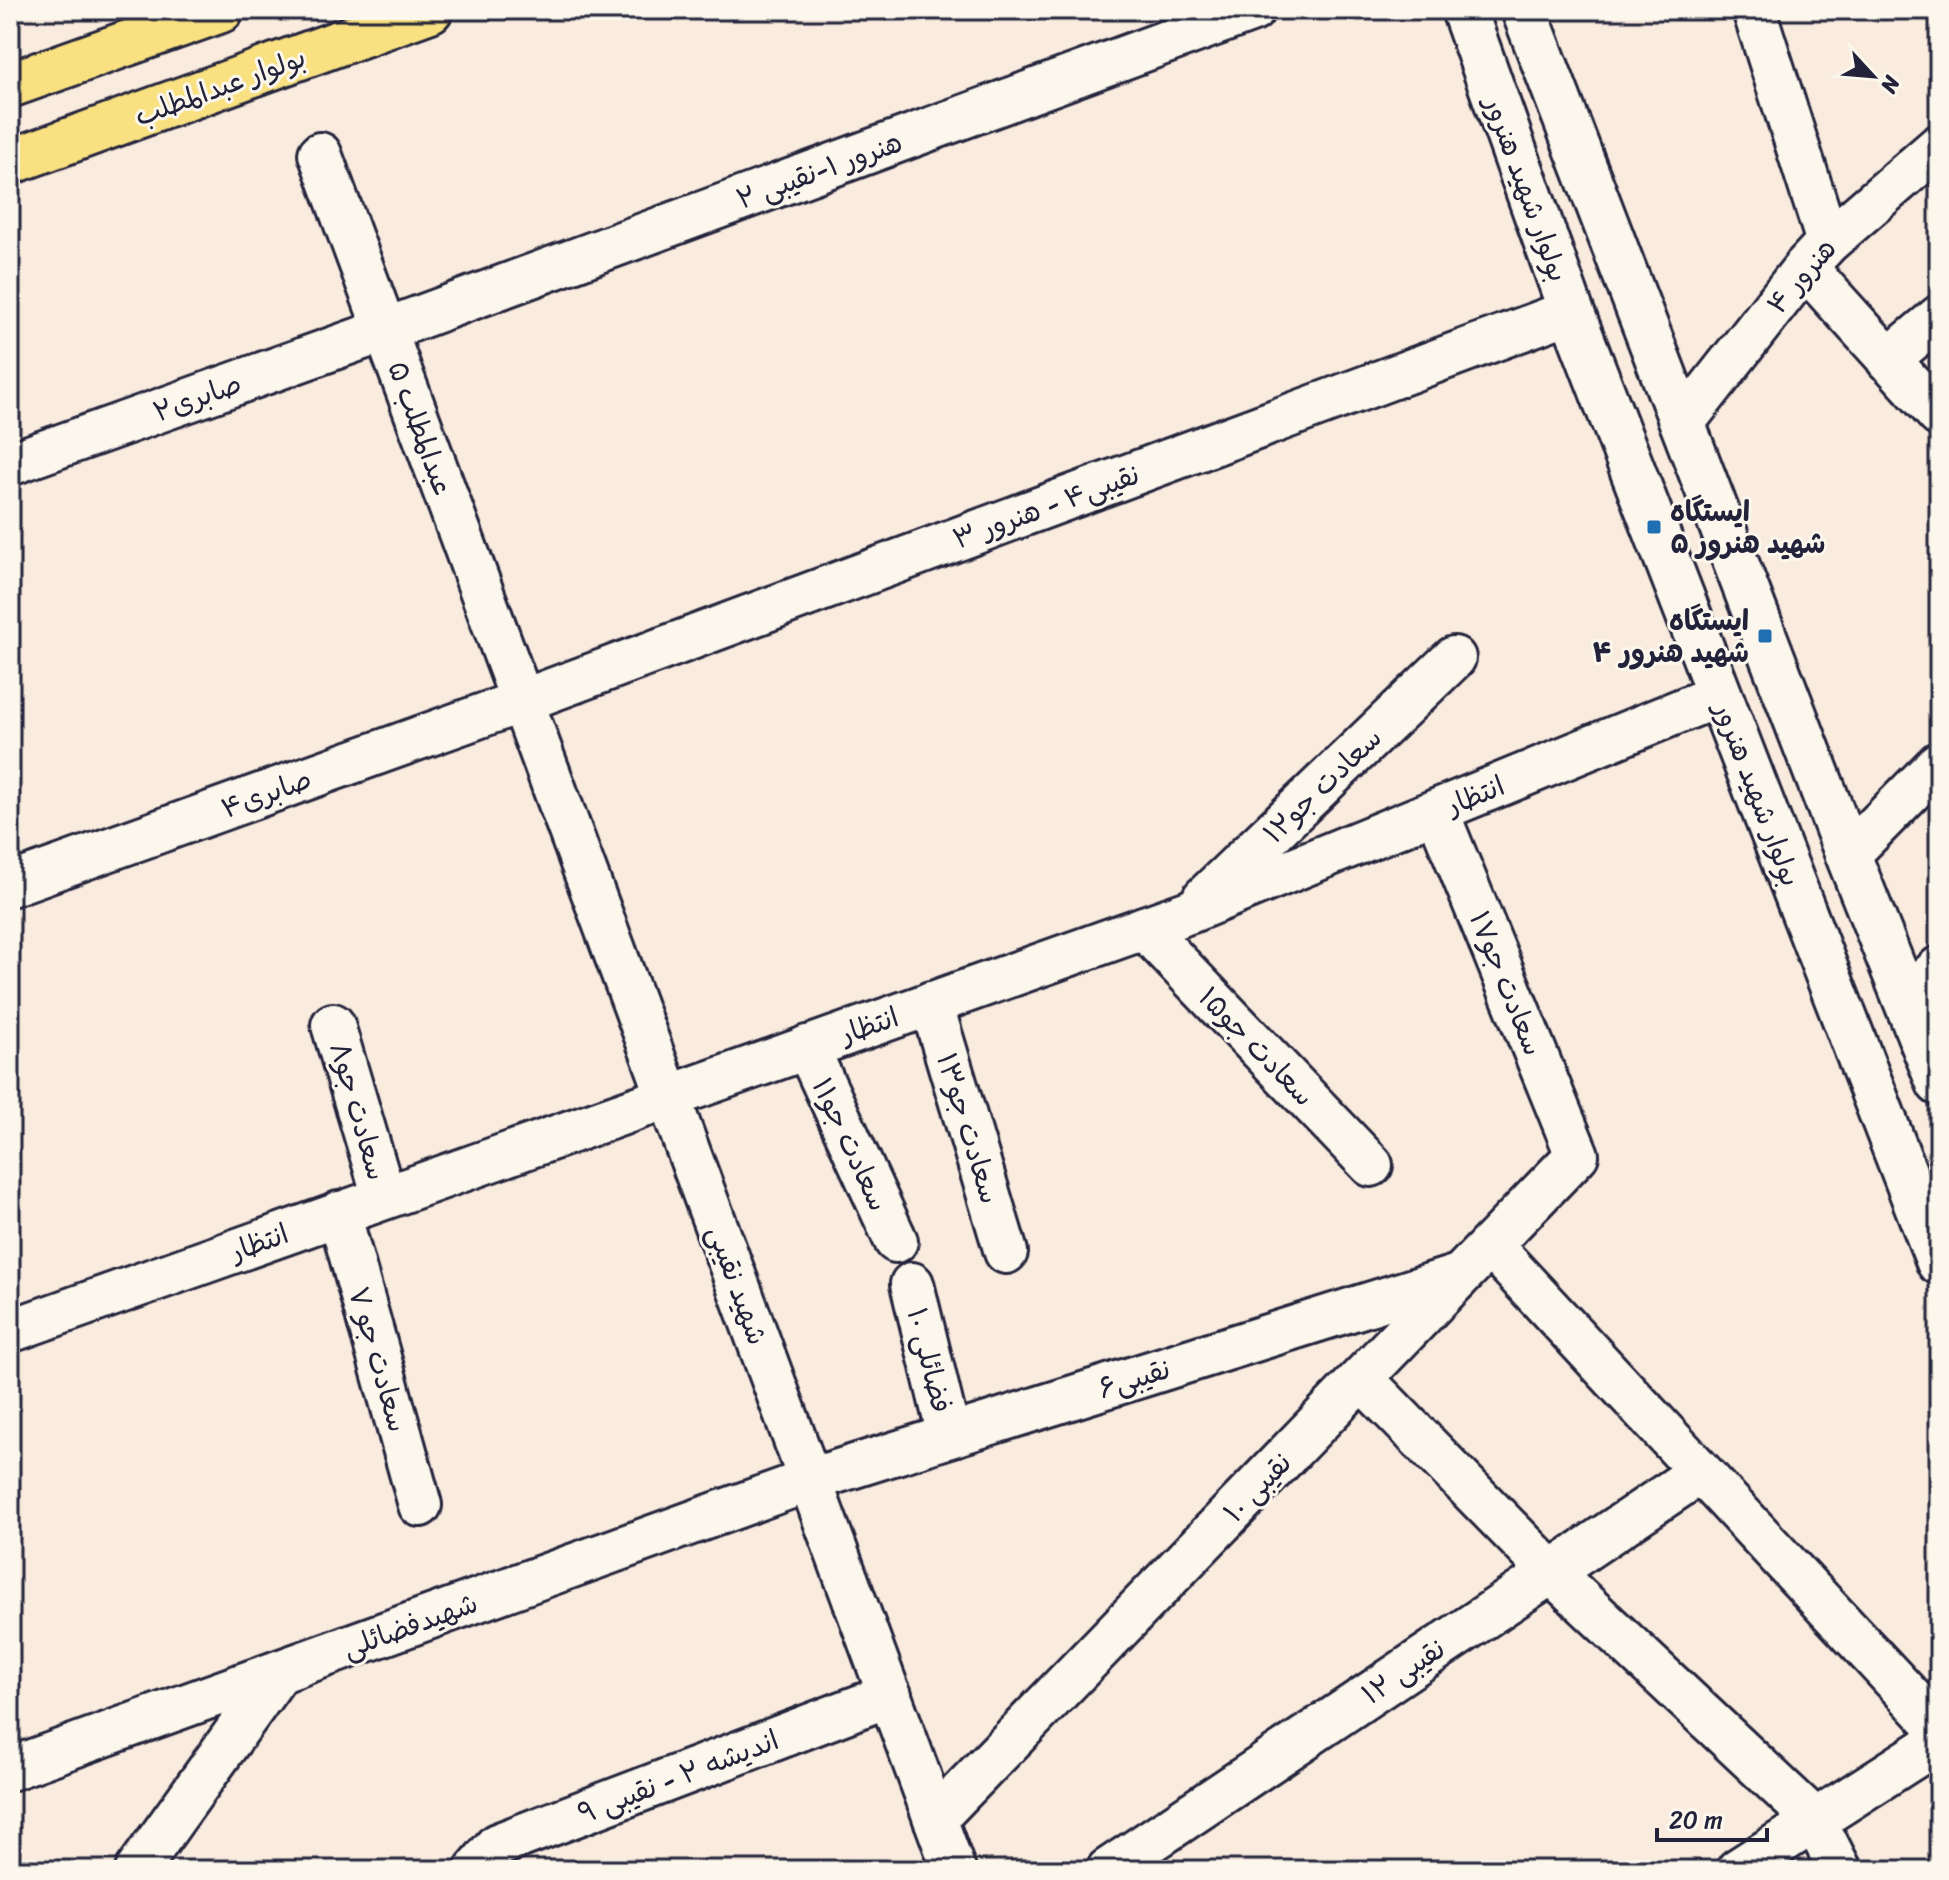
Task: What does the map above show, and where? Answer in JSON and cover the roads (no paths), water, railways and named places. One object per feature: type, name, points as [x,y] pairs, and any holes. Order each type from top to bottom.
[{"type":"main road","points":[[10,85],[221,10]]},
{"type":"main road","name":"بولوار عبدالمطلب","points":[[10,162],[430,10]]},
{"type":"main road","name":"بولوار شهید هنرور","points":[[1464,10],[1571,311],[1939,1262]]},
{"type":"main road","points":[[1524,10],[1848,855],[1939,1083],[1878,1105]]},
{"type":"street","name":"هنرور ۱-نقیبی ۲","points":[[385,330],[1253,10]]},
{"type":"street","points":[[1754,10],[1817,254],[1888,360],[1939,415]]},
{"type":"street","name":"هنرور ۴","points":[[1682,424],[1817,254],[1939,146]]},
{"type":"street","name":"عبدالمطلب ۵","points":[[320,154],[522,701]]},
{"type":"street","name":"نقیبی۴ - هنرور ۳","points":[[522,701],[1571,311]]},
{"type":"street","points":[[1888,360],[1939,317]]},
{"type":"street","name":"صابری۲","points":[[10,464],[385,330]]},
{"type":"street","name":"سعادت جو۱۲","points":[[1189,912],[1454,658]]},
{"type":"street","name":"انتظار","points":[[10,1331],[1189,912],[1719,695]]},
{"type":"street","name":"صابری۴","points":[[10,885],[522,701]]},
{"type":"street","name":"شهید نقیبی","points":[[522,701],[954,1870]]},
{"type":"street","points":[[1848,855],[1939,763]]},
{"type":"street","name":"سعادت جو۱۷","points":[[1437,811],[1577,1155]]},
{"type":"street","name":"سعادت جو۱۵","points":[[1144,928],[1371,1165]]},
{"type":"street","points":[[1906,998],[1939,968]]},
{"type":"street","name":"سعادت جو۱۳","points":[[931,1003],[1006,1252]]},
{"type":"street","name":"سعادت جو۸","points":[[333,1025],[384,1197]]},
{"type":"street","name":"سعادت جو۱۱","points":[[807,1047],[896,1241]]},
{"type":"street","name":"نقیبی ۱۰","points":[[935,1819],[1577,1155]]},
{"type":"street","name":"سعادت جو ۷","points":[[339,1213],[420,1505]]},
{"type":"street","points":[[1490,1245],[1939,1728]]},
{"type":"street","name":"نقیبی۶","points":[[810,1480],[1458,1276]]},
{"type":"street","name":"فضائلی ۱۰","points":[[912,1284],[949,1436]]},
{"type":"street","points":[[1362,1379],[1550,1571],[1814,1819],[1840,1870]]},
{"type":"street","name":"نقیبی ۱۲","points":[[1108,1870],[1699,1473]]},
{"type":"street","name":"شهیدفضائلی","points":[[10,1769],[810,1480]]},
{"type":"street","points":[[137,1870],[279,1672]]},
{"type":"street","name":"اندیشه ۲ - نقیبی ۹","points":[[476,1870],[497,1845],[890,1695]]},
{"type":"street","points":[[1738,1870],[1939,1741]]},
{"type":"place","name":"ایستگاه شهید هنرور ۵","points":[[1654,527]]},
{"type":"place","name":"ایستگاه شهید هنرور ۴","points":[[1765,636]]}]
